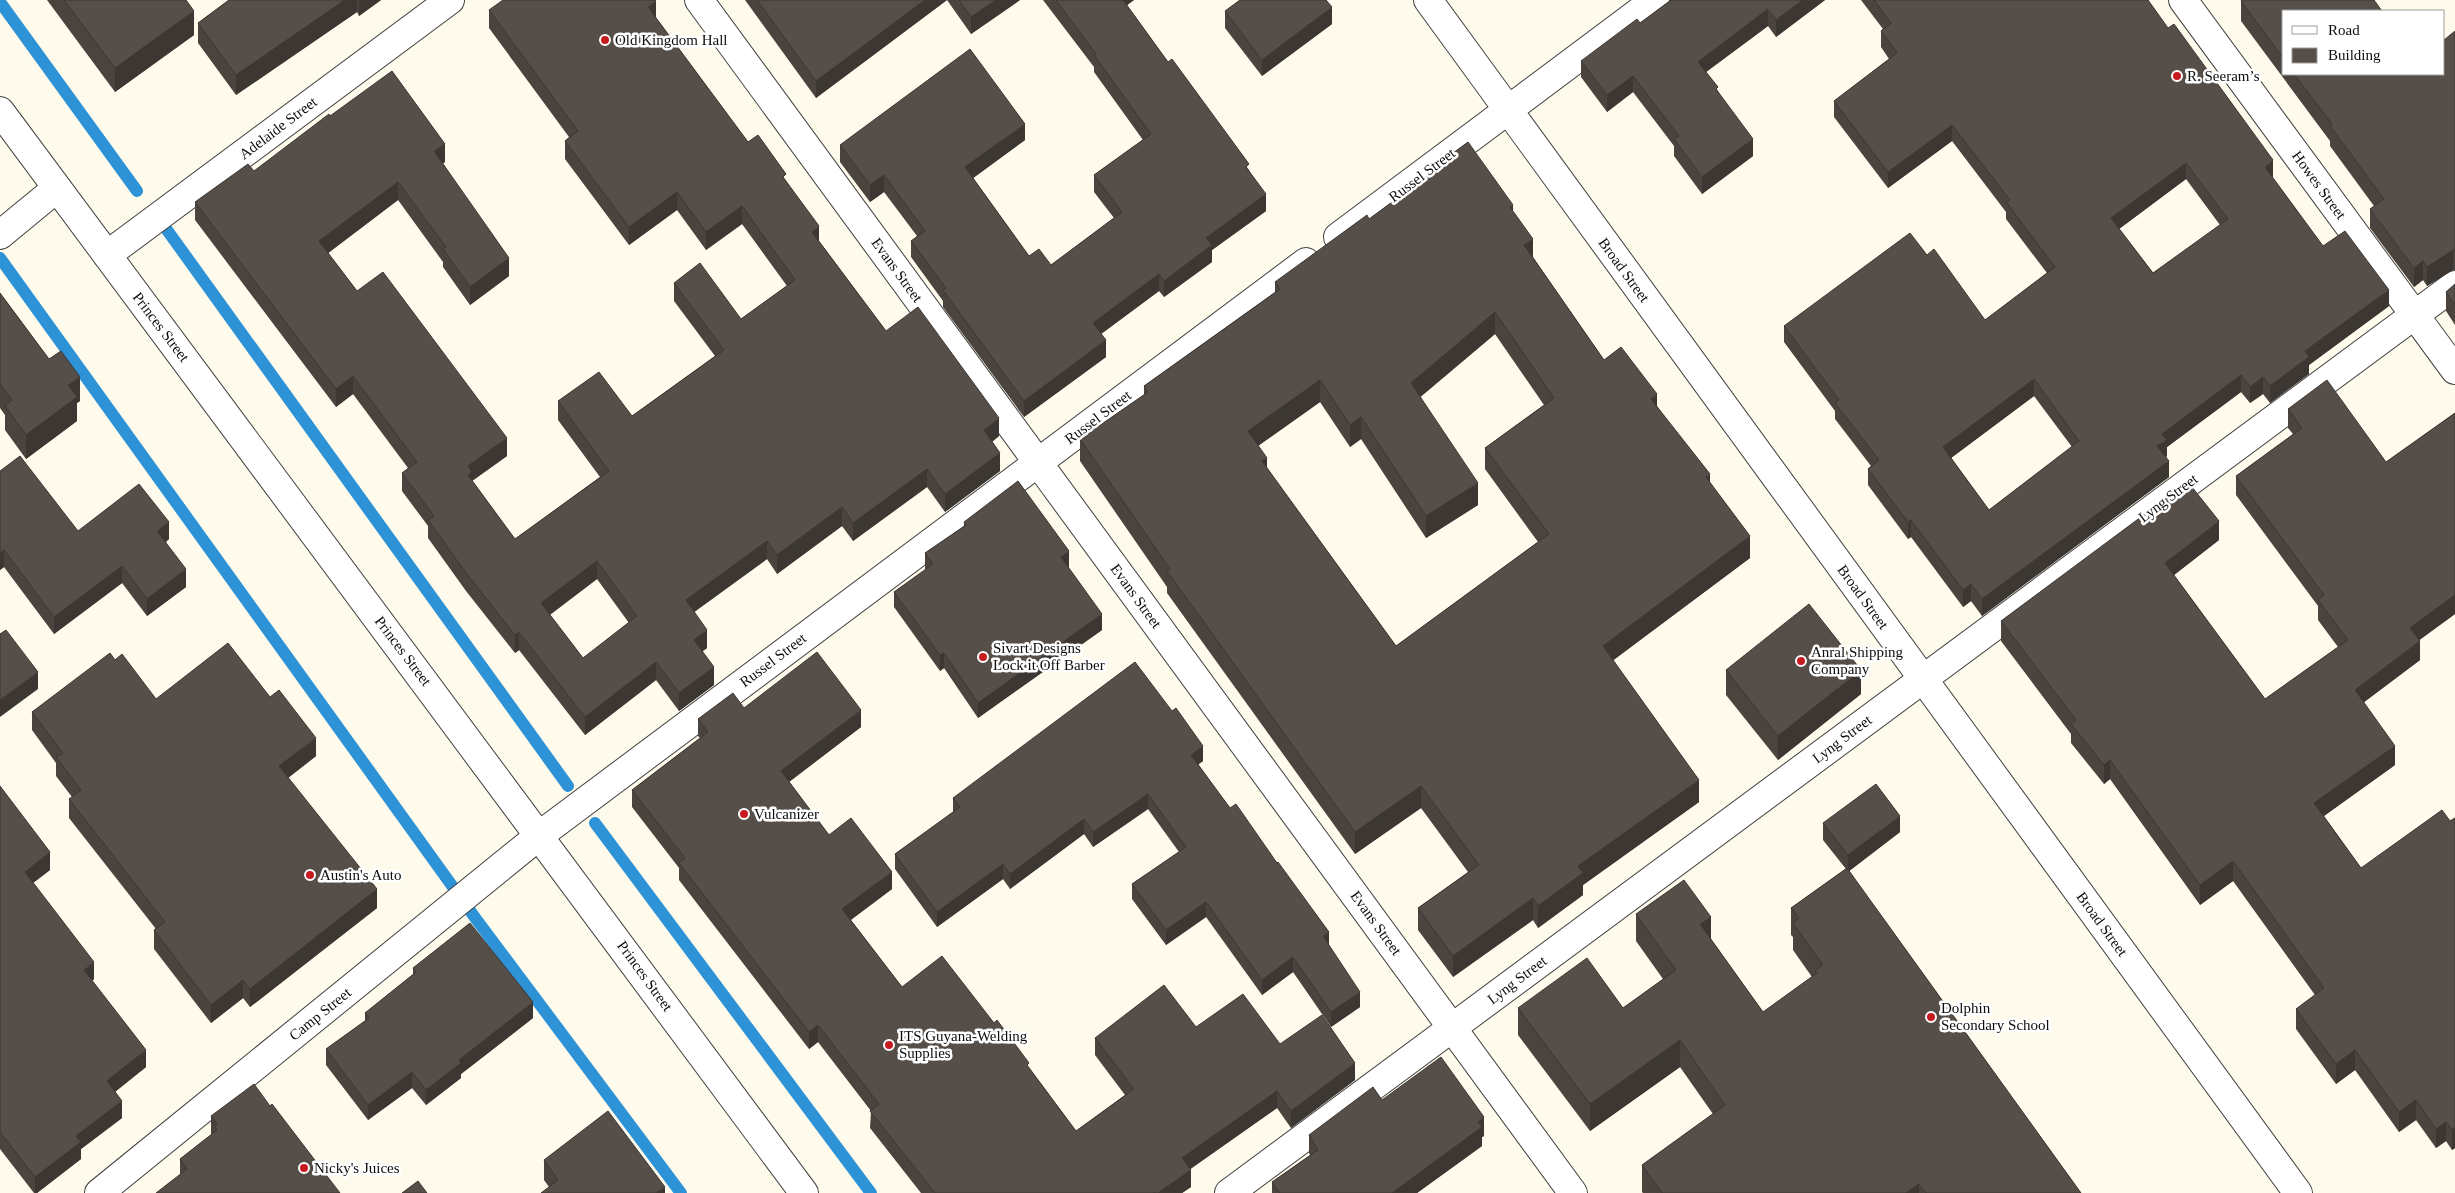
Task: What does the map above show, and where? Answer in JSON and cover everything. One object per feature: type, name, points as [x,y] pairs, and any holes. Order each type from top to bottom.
[{"type":"street","name":"Adelaide Street","points":[[107,255],[450,0]]},
{"type":"street","name":"Evans Street","points":[[699,0],[1573,1193]]},
{"type":"street","name":"Broad Street","points":[[1428,0],[2298,1193]]},
{"type":"street","name":"Russel Street","points":[[540,835],[1655,0]]},
{"type":"street","name":"Howes Street","points":[[2183,0],[2455,370]]},
{"type":"street","name":"Princes Street","points":[[0,111],[540,835],[804,1193]]},
{"type":"street","points":[[0,235],[57,188]]},
{"type":"street","name":"Lyng Street","points":[[1229,1193],[2455,285]]},
{"type":"street","name":"Camp Street","points":[[100,1193],[540,835]]},
{"type":"building","points":[[64,0],[186,0],[194,11],[115,68]]},
{"type":"building","points":[[229,0],[345,0],[236,75],[198,23]]},
{"type":"building","points":[[503,0],[655,0],[648,7],[748,142],[758,135],[786,174],[783,177],[819,226],[812,232],[886,331],[918,307],[999,418],[984,430],[1000,453],[945,494],[927,469],[853,523],[842,507],[777,555],[767,541],[686,600],[707,630],[694,640],[714,667],[679,693],[656,662],[585,717],[519,632],[515,635],[466,573],[428,520],[434,516],[402,473],[417,462],[353,376],[336,389],[195,202],[248,164],[254,171],[329,114],[330,116],[392,71],[445,144],[434,151],[509,258],[470,287],[443,249],[446,247],[398,182],[319,241],[357,291],[383,272],[507,438],[468,466],[472,472],[468,475],[515,539],[609,471],[558,401],[599,372],[632,416],[724,350],[674,283],[700,263],[741,319],[795,280],[742,206],[706,232],[677,192],[629,227],[565,141],[578,131],[489,10]],"holes":[[[597,561],[637,616],[583,658],[541,603]]]},
{"type":"building","points":[[757,0],[925,0],[816,81]]},
{"type":"building","points":[[959,0],[996,0],[971,17]]},
{"type":"building","points":[[1056,0],[1123,0],[1168,62],[1172,59],[1249,164],[1246,167],[1266,194],[1206,238],[1212,245],[1164,281],[1159,274],[1093,323],[1106,340],[1024,401],[943,290],[946,288],[911,241],[925,231],[884,175],[870,185],[840,145],[970,49],[1025,124],[965,167],[1029,256],[1039,249],[1051,265],[1122,212],[1094,175],[1151,134]]},
{"type":"building","points":[[1240,0],[1326,0],[1332,7],[1262,60],[1225,11]]},
{"type":"building","points":[[1671,0],[1803,0],[1776,20],[1768,9],[1698,62],[1718,87],[1716,89],[1753,139],[1702,177],[1674,139],[1679,136],[1633,76],[1607,95],[1581,61],[1637,19],[1640,23]]},
{"type":"building","points":[[1874,0],[2148,0],[2168,28],[2174,24],[2273,160],[2265,167],[2323,246],[2345,231],[2389,290],[2305,351],[2309,357],[2270,386],[2263,377],[2250,387],[2241,375],[2162,434],[2167,440],[2157,446],[2169,461],[1982,599],[1971,584],[1963,590],[1911,520],[1908,522],[1868,469],[1879,460],[1835,403],[1839,400],[1784,326],[1910,233],[1927,255],[1934,249],[1985,320],[2055,267],[2006,202],[2010,200],[1952,125],[1888,172],[1834,101],[1897,53],[1881,31],[1891,23]],"holes":[[[2186,163],[2228,219],[2153,273],[2111,218]],[[2034,379],[2079,441],[1989,510],[1943,447]]]},
{"type":"building","points":[[2374,0],[2381,10],[2282,10],[2282,56],[2241,1]]},
{"type":"building","points":[[2455,31],[2455,250],[2427,267],[2423,261],[2414,268],[2370,209],[2384,199],[2330,126],[2332,124],[2295,75],[2445,75],[2445,39]]},
{"type":"building","points":[[1468,142],[1513,205],[1510,207],[1533,239],[1524,245],[1604,360],[1621,347],[1657,394],[1651,399],[1710,474],[1706,477],[1750,536],[1603,646],[1699,780],[1578,866],[1583,873],[1538,906],[1533,898],[1453,956],[1418,908],[1479,865],[1421,786],[1355,832],[1167,571],[1170,569],[1080,439],[1148,392],[1144,386],[1280,289],[1275,282],[1367,215],[1369,219],[1433,172],[1431,169]],"holes":[[[1495,312],[1554,398],[1485,448],[1549,534],[1396,646],[1262,461],[1267,458],[1248,431],[1320,380],[1350,425],[1361,417],[1426,516],[1478,483],[1411,383]]]},
{"type":"building","points":[[2455,284],[2455,305],[2446,292]]},
{"type":"building","points":[[0,293],[49,359],[61,351],[80,377],[68,385],[77,397],[26,435],[5,406],[12,400],[0,384]]},
{"type":"building","points":[[2327,380],[2386,462],[2455,413],[2455,595],[2410,628],[2420,641],[2355,690],[2395,746],[2314,803],[2361,868],[2442,810],[2450,821],[2455,818],[2455,1128],[2452,1130],[2446,1122],[2436,1129],[2416,1100],[2399,1112],[2355,1050],[2336,1064],[2296,1009],[2324,988],[2233,861],[2200,885],[2110,760],[2104,765],[2071,724],[2076,720],[2001,621],[2188,482],[2219,521],[2165,563],[2265,699],[2348,640],[2318,600],[2324,595],[2236,476],[2302,428],[2288,409]]},
{"type":"building","points":[[20,456],[78,531],[139,484],[169,522],[157,531],[186,569],[147,599],[122,566],[54,617],[4,550],[0,553],[0,471]]},
{"type":"building","points":[[1018,481],[1069,551],[1061,557],[1102,614],[978,703],[944,653],[940,655],[894,592],[933,564],[925,553],[966,525],[964,522]]},
{"type":"building","name":"Anral Shipping Company","points":[[1809,604],[1861,670],[1778,736],[1726,670]]},
{"type":"building","points":[[6,630],[38,672],[0,700],[0,634]]},
{"type":"building","points":[[228,643],[270,697],[279,690],[316,738],[279,766],[377,889],[250,989],[243,980],[211,1005],[154,930],[165,922],[69,799],[81,790],[56,757],[63,753],[32,712],[110,653],[115,660],[122,654],[156,699]]},
{"type":"building","points":[[817,652],[861,710],[781,771],[829,835],[851,818],[892,872],[842,909],[902,987],[942,956],[994,1023],[997,1020],[1029,1063],[1027,1065],[1076,1131],[1134,1089],[1095,1038],[1164,985],[1196,1027],[1243,994],[1280,1044],[1322,1015],[1355,1063],[1291,1111],[1277,1091],[1182,1158],[1191,1170],[1158,1193],[935,1193],[870,1111],[879,1104],[818,1025],[809,1032],[679,863],[685,858],[632,790],[708,732],[698,719],[733,693],[744,708]]},
{"type":"building","points":[[1135,662],[1172,711],[1176,708],[1203,746],[1191,755],[1230,808],[1236,804],[1277,863],[1329,932],[1323,936],[1360,992],[1331,1012],[1293,957],[1262,980],[1206,902],[1166,930],[1132,884],[1186,847],[1148,794],[1093,832],[1084,819],[1010,874],[1003,864],[937,912],[895,854],[960,807],[953,798]]},
{"type":"building","points":[[1876,784],[1900,816],[1848,855],[1823,823]]},
{"type":"building","points":[[0,786],[50,852],[25,872],[94,962],[84,970],[146,1050],[107,1081],[122,1101],[76,1136],[81,1142],[35,1177],[0,1132]]},
{"type":"building","points":[[1847,868],[2081,1193],[1926,1193],[1919,1184],[1906,1193],[1662,1193],[1642,1165],[1725,1105],[1680,1040],[1590,1104],[1518,1008],[1587,958],[1623,1008],[1676,970],[1636,914],[1684,880],[1711,917],[1700,924],[1763,1012],[1817,973],[1815,971],[1823,965],[1793,923],[1799,918],[1791,908]]},
{"type":"building","points":[[470,923],[533,1002],[459,1060],[461,1063],[426,1090],[412,1072],[368,1105],[326,1049],[369,1018],[365,1013],[416,972],[413,968]]},
{"type":"building","points":[[1441,1057],[1484,1117],[1478,1122],[1482,1127],[1392,1193],[1280,1193],[1272,1182],[1318,1150],[1309,1135],[1373,1087],[1382,1100]]},
{"type":"building","points":[[254,1084],[270,1106],[272,1104],[340,1193],[156,1193],[187,1169],[180,1159],[217,1130],[214,1126],[217,1124],[211,1116]]},
{"type":"building","points":[[608,1111],[665,1187],[656,1193],[541,1193],[558,1180],[544,1160]]},
{"type":"building","points":[[418,1181],[427,1193],[402,1193]]},
{"type":"waterway","points":[[0,2],[137,191]]},
{"type":"waterway","points":[[167,230],[568,786]]},
{"type":"waterway","points":[[0,258],[476,919],[681,1193]]},
{"type":"waterway","points":[[595,823],[871,1193]]},
{"type":"place","name":"Old Kingdom Hall","points":[[605,40]]},
{"type":"place","name":"R. Seeram’s","points":[[2177,76]]},
{"type":"place","name":"Sivart Designs Lock it Off Barber","points":[[983,657]]},
{"type":"place","name":"Anral Shipping Company","points":[[1801,661]]},
{"type":"place","name":"Vulcanizer","points":[[744,814]]},
{"type":"place","name":"Austin's Auto","points":[[310,875]]},
{"type":"place","name":"Dolphin Secondary School","points":[[1931,1017]]},
{"type":"place","name":"ITS Guyana-Welding Supplies","points":[[889,1045]]},
{"type":"place","name":"Nicky's Juices","points":[[304,1168]]}]
